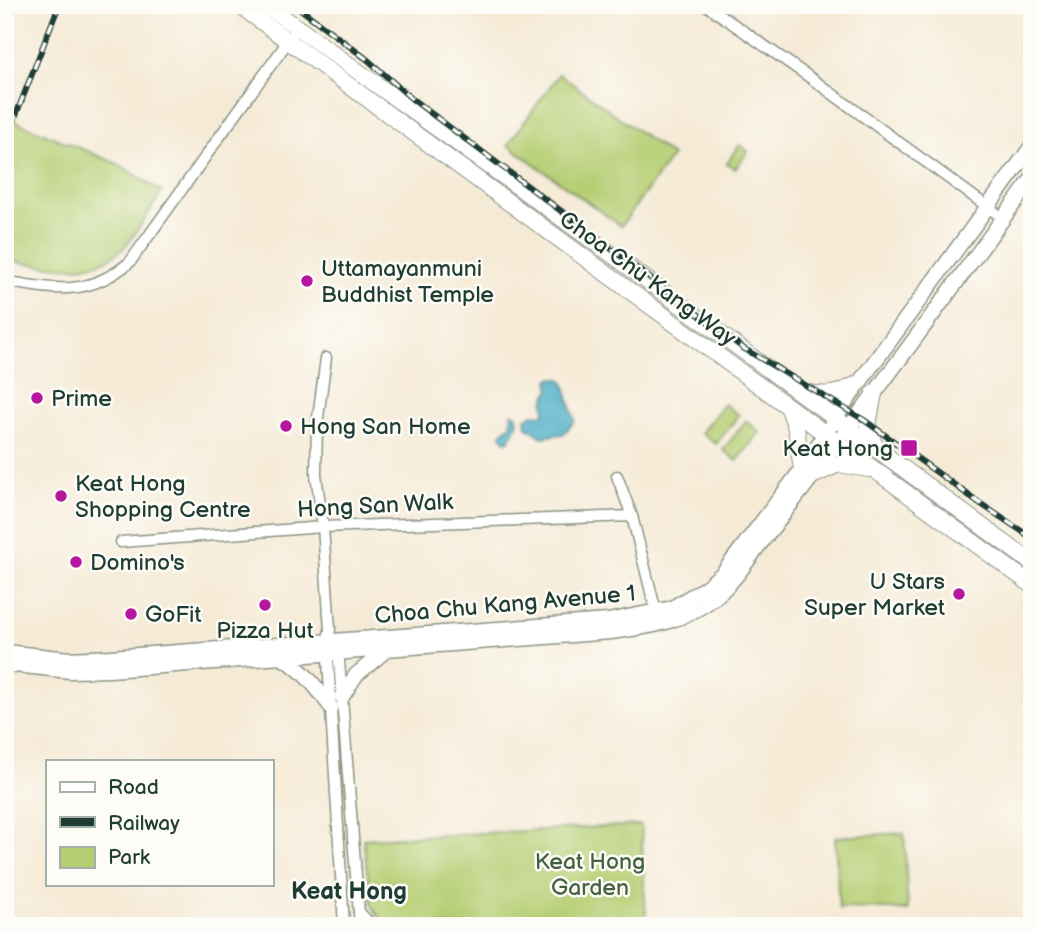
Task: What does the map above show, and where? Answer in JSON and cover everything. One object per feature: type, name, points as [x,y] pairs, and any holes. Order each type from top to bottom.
[{"type":"main road","name":"Choa Chu Kang Way","points":[[239,5],[292,36],[798,391],[1032,563]]},
{"type":"main road","name":"Choa Chu Kang Way","points":[[266,5],[292,36],[789,409],[1032,585]]},
{"type":"main road","points":[[798,391],[840,394],[859,383]]},
{"type":"main road","points":[[874,393],[868,425],[876,449]]},
{"type":"main road","points":[[789,409],[807,473],[839,464],[859,466],[877,472]]},
{"type":"street","points":[[706,5],[1003,218]]},
{"type":"street","points":[[5,281],[76,289],[111,276],[130,262],[292,36]]},
{"type":"street","name":"Choa Chu Kang Avenue 1","points":[[831,440],[835,419],[859,383],[1032,146]]},
{"type":"street","name":"Choa Chu Kang Avenue 1","points":[[5,664],[89,670],[283,658],[332,645],[386,650],[611,632],[691,613],[723,590],[831,440],[849,429],[1032,179]]},
{"type":"street","points":[[326,358],[317,425],[316,474],[332,645],[331,708],[344,926]]},
{"type":"street","name":"Choa Chu Kang Avenue 1","points":[[5,652],[69,659],[99,658],[332,645],[658,619],[723,573],[807,473]]},
{"type":"street","points":[[617,476],[632,516],[658,619]]},
{"type":"street","name":"Hong San Walk","points":[[121,542],[323,527],[632,516]]},
{"type":"street","points":[[653,593],[671,608]]},
{"type":"street","points":[[332,645],[342,697],[360,926]]},
{"type":"street","points":[[342,697],[356,675],[386,650]]},
{"type":"street","points":[[283,658],[309,677],[331,708]]},
{"type":"street","points":[[342,902],[359,907],[372,926]]},
{"type":"street","points":[[852,926],[880,926]]},
{"type":"green space","points":[[559,74],[672,156],[621,226],[508,145]]},
{"type":"green space","points":[[5,117],[118,164],[162,192],[121,250],[108,259],[80,267],[5,260]]},
{"type":"green space","points":[[740,145],[748,151],[735,169],[727,163]]},
{"type":"green space","points":[[724,404],[739,415],[716,444],[701,433]]},
{"type":"green space","points":[[746,421],[760,432],[737,461],[723,450]]},
{"type":"green space","name":"Keat Hong Garden","points":[[641,825],[646,918],[490,926],[390,926],[378,916],[372,906],[363,839]]},
{"type":"green space","points":[[904,833],[908,911],[839,908],[835,837]]},
{"type":"water","points":[[551,378],[564,382],[575,421],[563,434],[542,437],[527,427],[526,418],[545,412],[544,401],[550,389]]},
{"type":"water","points":[[512,413],[517,415],[518,425],[506,441],[501,433],[511,425]]},
{"type":"railway","points":[[5,143],[59,5]]},
{"type":"railway","points":[[295,5],[368,60],[412,99],[743,348],[864,420],[1032,538]]},
{"type":"place","name":"Uttamayanmuni Buddhist Temple","points":[[307,281]]},
{"type":"place","name":"Prime","points":[[37,398]]},
{"type":"place","name":"Hong San Home","points":[[286,426]]},
{"type":"place","name":"Keat Hong","points":[[909,448]]},
{"type":"place","name":"Keat Hong Shopping Centre","points":[[61,496]]},
{"type":"place","name":"Domino's","points":[[76,562]]},
{"type":"place","name":"U Stars Super Market","points":[[959,594]]},
{"type":"place","name":"Pizza Hut","points":[[265,605]]},
{"type":"place","name":"GoFit","points":[[131,614]]},
{"type":"district","name":"Keat Hong","points":[[349,891]]}]
